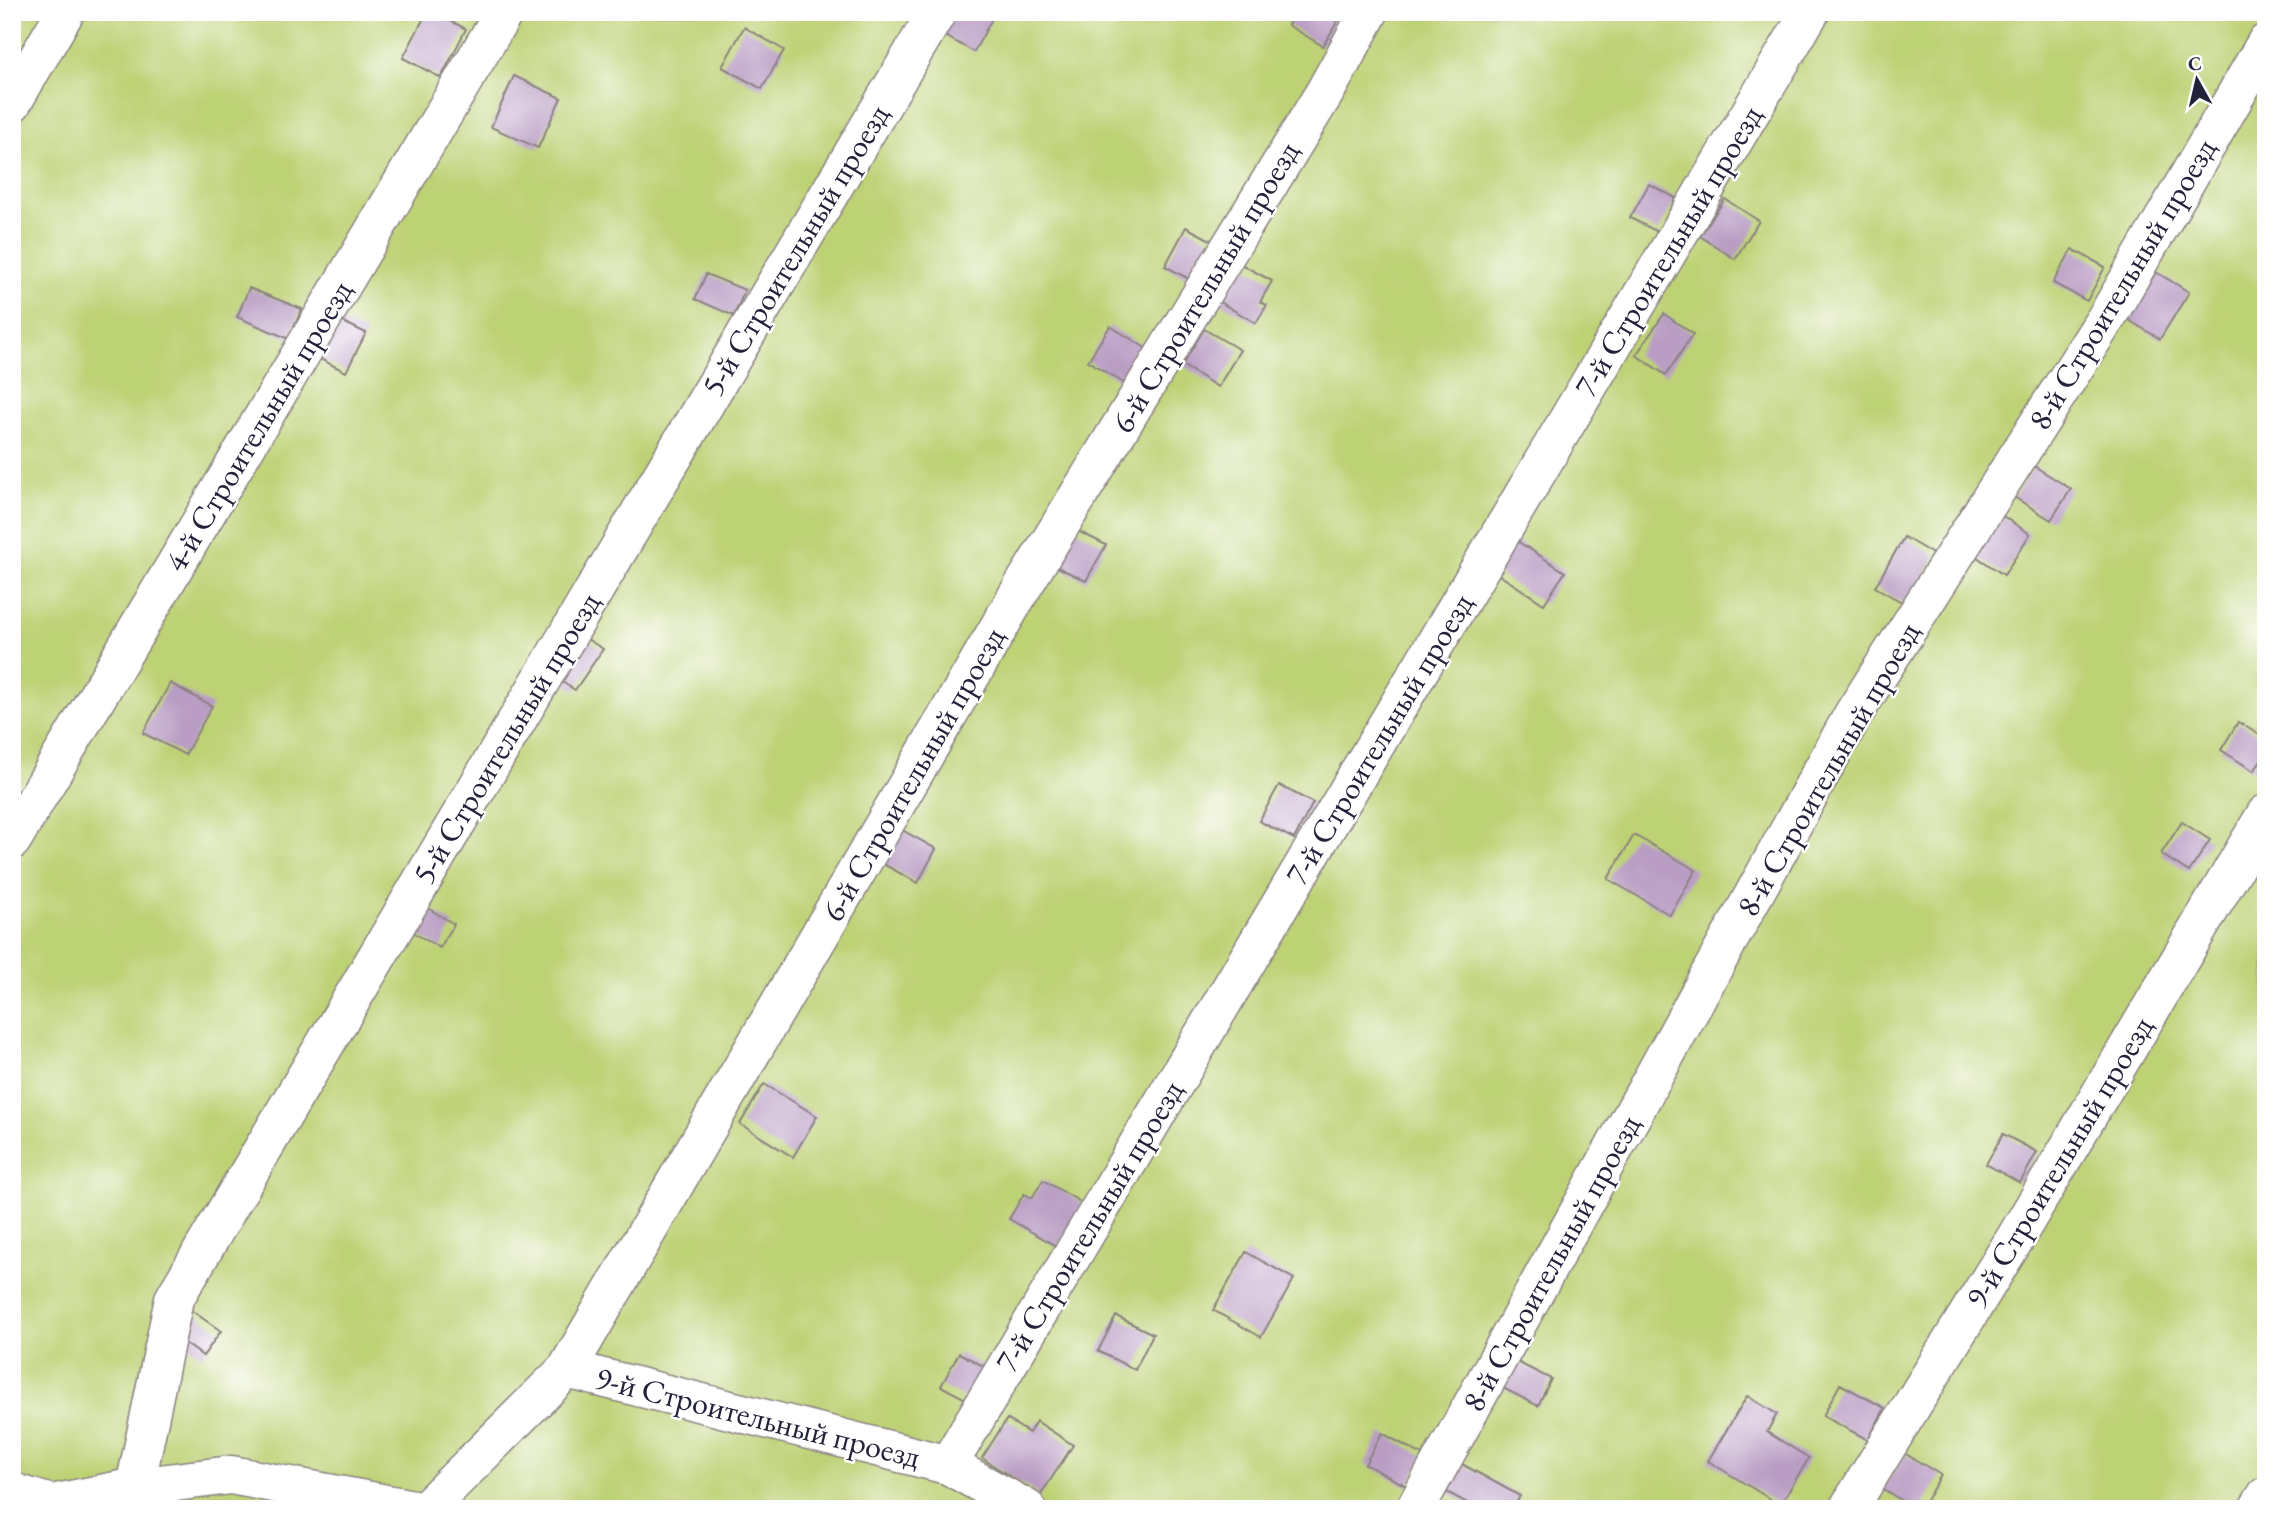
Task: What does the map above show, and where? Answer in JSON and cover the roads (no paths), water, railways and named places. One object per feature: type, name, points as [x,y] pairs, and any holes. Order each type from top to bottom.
[{"type":"street","points":[[12,103],[65,12]]},
{"type":"street","name":"4-й Строительный проезд","points":[[12,840],[504,12]]},
{"type":"street","name":"5-й Строительный проезд","points":[[126,1498],[174,1299],[936,12]]},
{"type":"street","name":"6-й Строительный проезд","points":[[426,1509],[567,1369],[1020,591],[1318,103],[1370,12]]},
{"type":"street","name":"7-й Строительный проезд","points":[[948,1465],[1810,12]]},
{"type":"street","name":"8-й Строительный проезд","points":[[1415,1509],[1854,713],[2109,314],[2266,43]]},
{"type":"street","name":"9-й Строительный проезд","points":[[1848,1509],[2015,1237],[2266,814]]},
{"type":"street","name":"9-й Строительный проезд","points":[[567,1369],[948,1465]]},
{"type":"street","points":[[948,1465],[1027,1509]]},
{"type":"street","points":[[12,1492],[51,1504],[126,1498],[231,1475],[414,1509]]},
{"type":"street","points":[[2258,1509],[2266,1496]]}]
